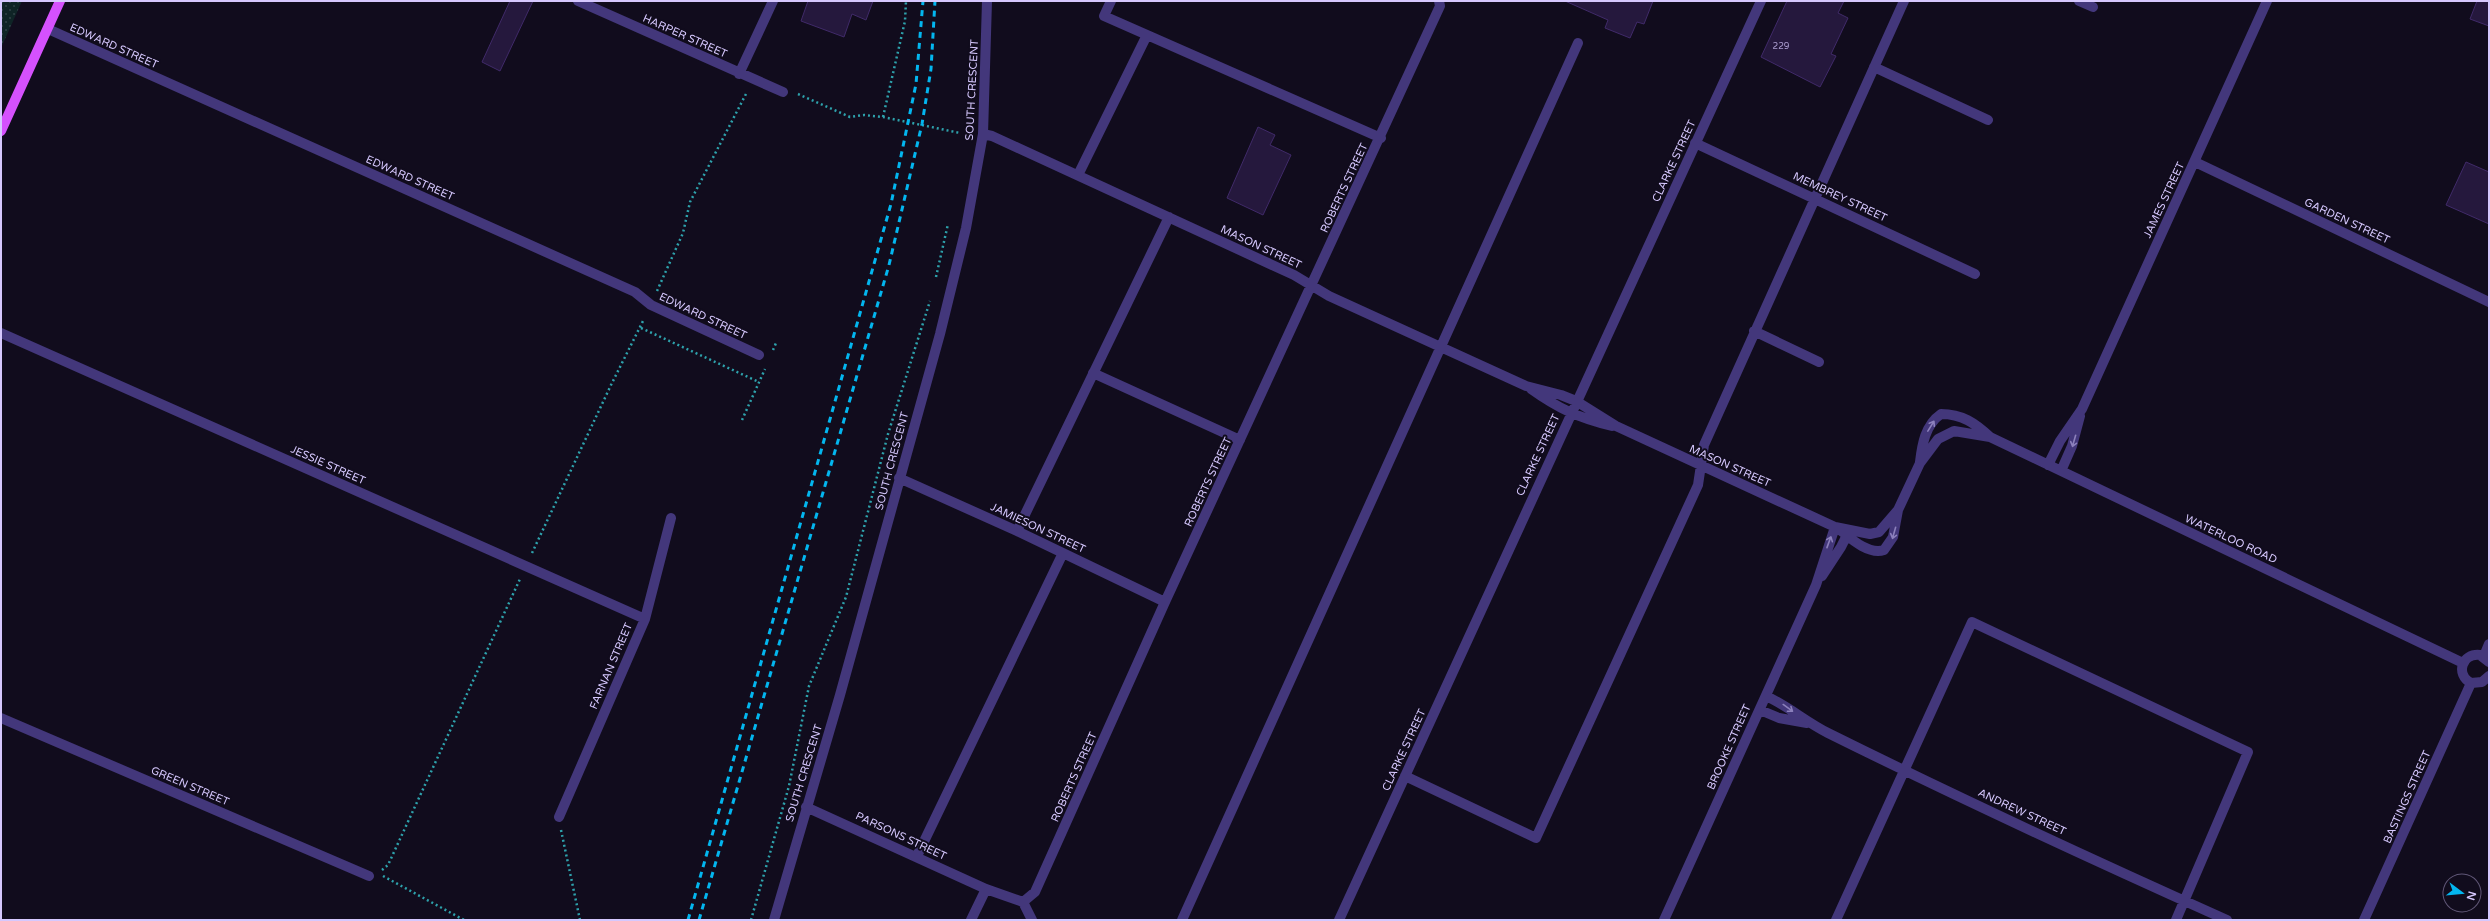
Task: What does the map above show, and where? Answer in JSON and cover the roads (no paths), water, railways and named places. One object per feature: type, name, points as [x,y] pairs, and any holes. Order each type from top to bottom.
[{"type":"main road","points":[[1,131],[60,1]]},
{"type":"street","name":"HARPER STREET","points":[[578,1],[738,74],[788,92]]},
{"type":"street","points":[[738,74],[772,1]]},
{"type":"street","name":"SOUTH CRESCENT","points":[[774,920],[840,695],[940,334],[966,228],[983,134],[987,1]]},
{"type":"street","points":[[1111,1],[1104,16],[1381,138]]},
{"type":"street","name":"ROBERTS STREET","points":[[1023,902],[1035,892],[1165,602],[1381,138],[1440,6],[1439,1]]},
{"type":"street","name":"CLARKE STREET","points":[[1339,920],[1576,401],[1761,1]]},
{"type":"street","points":[[1405,776],[1536,838],[1698,485],[1704,445],[1754,331],[1904,1]]},
{"type":"street","points":[[2079,1],[2092,7]]},
{"type":"street","name":"JAMES STREET","points":[[2061,471],[2072,446],[2082,409],[2267,1]]},
{"type":"street","name":"EDWARD STREET","points":[[48,29],[635,292],[651,305],[759,355]]},
{"type":"street","points":[[1078,175],[1147,35]]},
{"type":"street","points":[[1182,920],[1440,346],[1578,44]]},
{"type":"street","points":[[1874,67],[1988,120]]},
{"type":"street","name":"MASON STREET","points":[[983,134],[1078,175],[1294,275],[1329,296],[1526,386],[1561,395],[1576,401],[1616,426],[1700,466],[1835,526],[1848,533],[1866,547],[1881,551]]},
{"type":"street","name":"MEMBREY STREET","points":[[1696,143],[1975,274]]},
{"type":"street","name":"GARDEN STREET","points":[[2195,162],[2489,302]]},
{"type":"street","points":[[1017,531],[1169,217]]},
{"type":"street","points":[[1754,331],[1819,362]]},
{"type":"street","name":"JESSIE STREET","points":[[1,333],[645,619]]},
{"type":"street","points":[[1093,373],[1240,440]]},
{"type":"street","name":"MASON STREET","points":[[1526,386],[1555,407],[1585,420],[1616,426]]},
{"type":"street","name":"JAMES STREET","points":[[2048,465],[2060,441],[2082,409]]},
{"type":"street","name":"WATERLOO ROAD","points":[[1920,463],[1923,441],[1936,418],[1941,414],[1964,417],[1976,424],[1990,436],[2048,465],[2463,662]]},
{"type":"street","name":"WATERLOO ROAD","points":[[1881,551],[1889,545],[1893,537],[1898,510],[1920,463],[1938,439],[1947,433],[1962,431],[1990,436]]},
{"type":"street","name":"JAMIESON STREET","points":[[899,478],[1017,531],[1165,602]]},
{"type":"street","name":"WATERLOO ROAD","points":[[1875,534],[1898,510]]},
{"type":"street","name":"FARNAN STREET","points":[[559,817],[645,619],[671,518]]},
{"type":"street","name":"BROOKE STREET","points":[[1664,920],[1816,584],[1835,526]]},
{"type":"street","name":"MASON STREET","points":[[1848,533],[1875,534]]},
{"type":"street","name":"BROOKE STREET","points":[[1816,584],[1848,533]]},
{"type":"street","points":[[917,856],[1063,553]]},
{"type":"street","points":[[1836,920],[1903,770],[1972,622],[2248,752],[2176,920]]},
{"type":"street","points":[[2489,644],[2486,659],[2470,656],[2463,662],[2464,676],[2471,683],[2482,682],[2489,676]]},
{"type":"street","name":"BASTINGS STREET","points":[[2364,920],[2471,683]]},
{"type":"street","name":"ANDREW STREET","points":[[1766,696],[1785,705],[1809,724],[1903,770],[2227,920]]},
{"type":"street","name":"ANDREW STREET","points":[[1760,710],[1778,718],[1809,724]]},
{"type":"street","name":"GREEN STREET","points":[[1,718],[369,876]]},
{"type":"street","name":"PARSONS STREET","points":[[806,807],[917,856],[986,889]]},
{"type":"street","points":[[971,920],[986,889],[1023,902],[1032,920]]},
{"type":"railway","points":[[688,920],[891,204],[916,84],[923,1]]},
{"type":"railway","points":[[699,920],[889,265],[922,124],[931,69],[935,1]]}]
